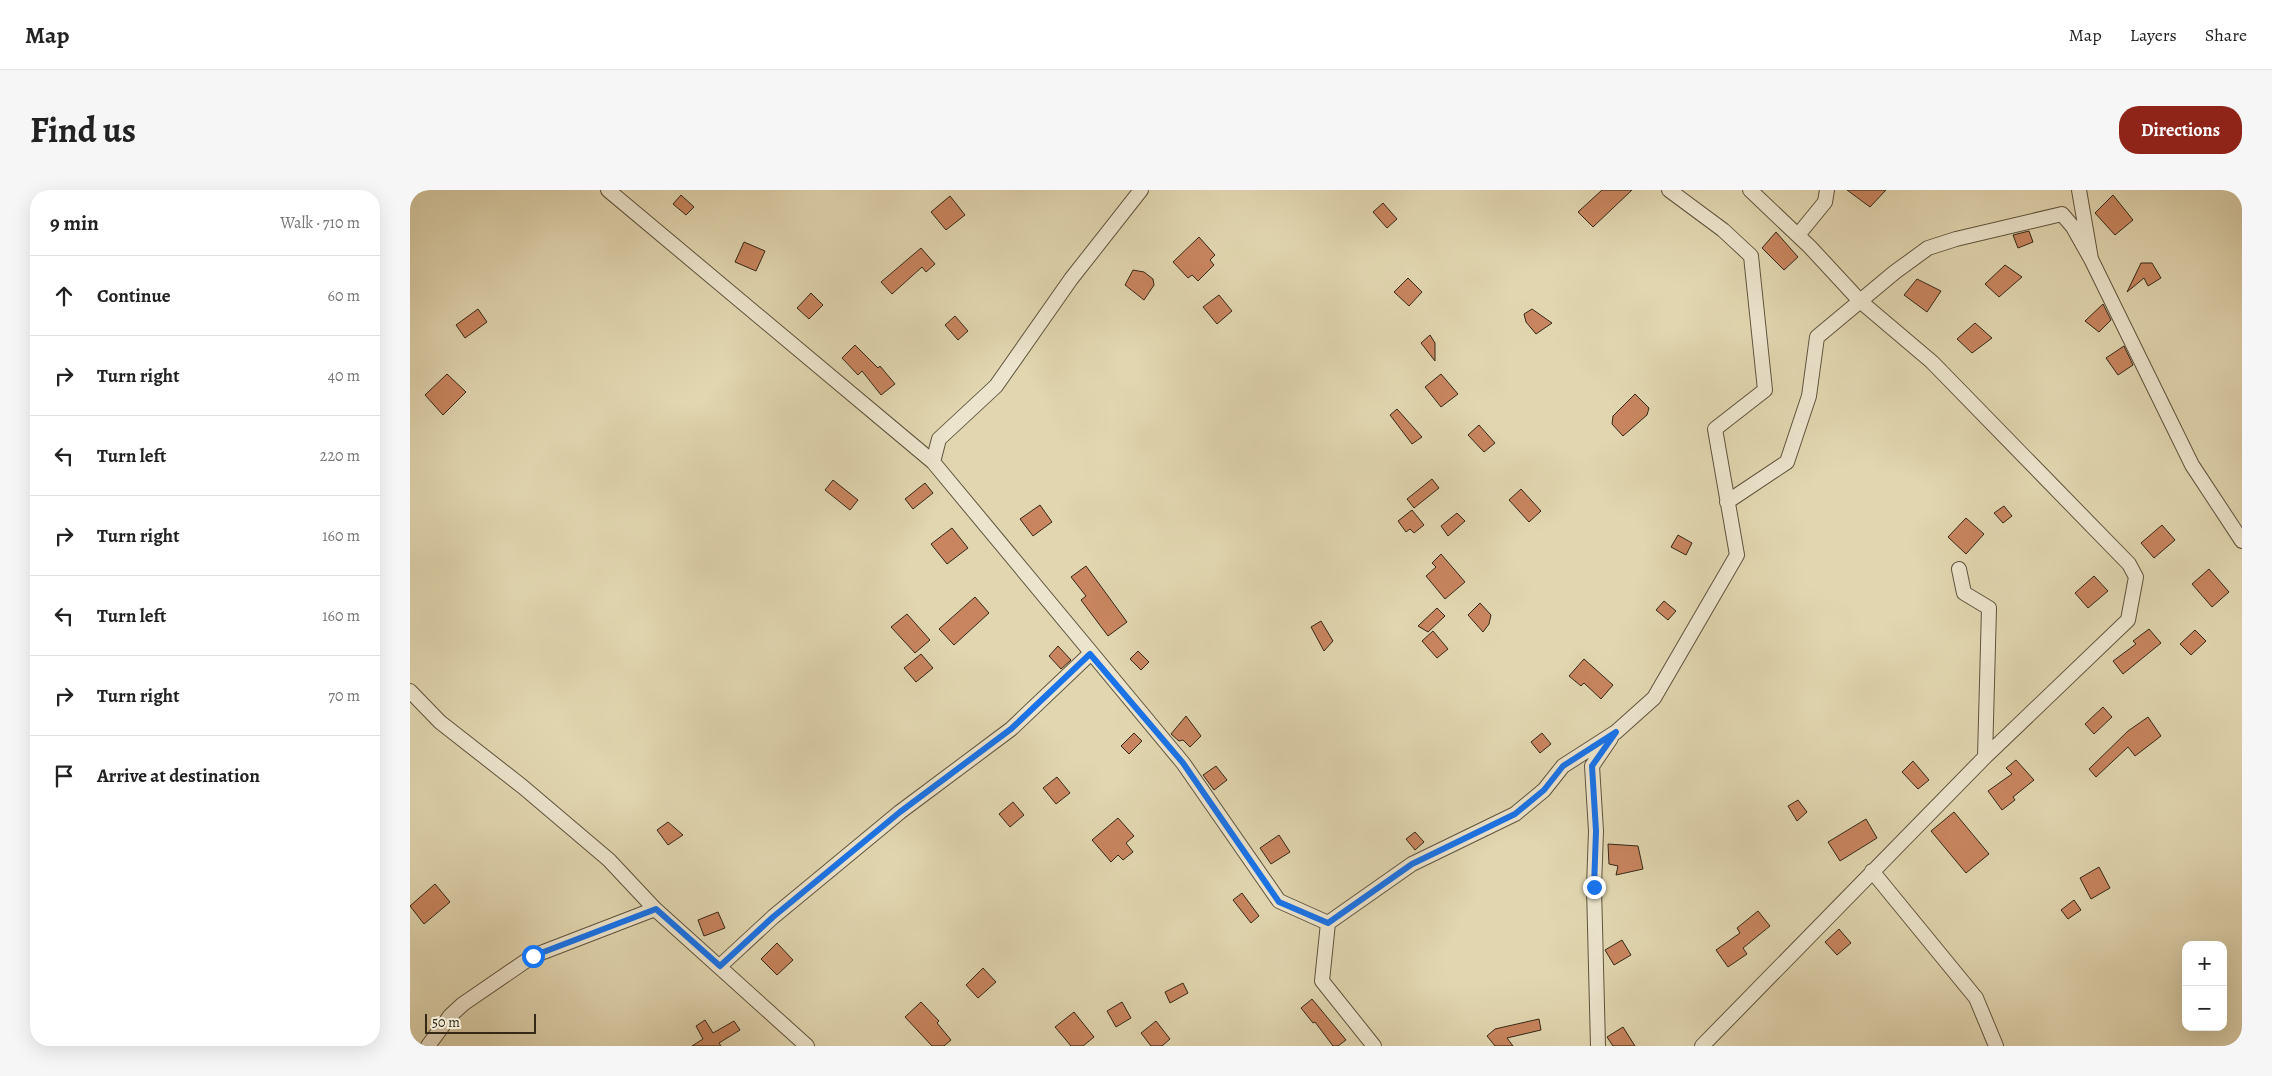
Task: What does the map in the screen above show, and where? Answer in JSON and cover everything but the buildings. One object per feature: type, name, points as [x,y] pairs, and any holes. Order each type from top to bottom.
[{"type":"street","points":[[608,190],[933,462],[1090,654],[1183,763],[1279,902],[1328,923]]},
{"type":"street","points":[[933,462],[939,439],[996,386],[1072,279],[1141,190]]},
{"type":"street","points":[[1374,1046],[1322,981],[1328,923],[1412,864],[1515,814],[1544,790],[1563,766],[1616,732],[1654,698],[1737,555],[1714,429],[1765,390],[1751,256],[1723,230],[1669,190]]},
{"type":"street","points":[[1702,1046],[1985,758],[2128,620],[2136,577],[2129,564],[1932,362],[1860,301],[1798,235],[1750,190]]},
{"type":"street","points":[[1798,235],[1825,202],[1826,190]]},
{"type":"street","points":[[2079,190],[2091,259]]},
{"type":"street","points":[[1728,502],[1788,462],[1809,396],[1817,337],[1894,272],[1928,248],[1956,239],[2062,214],[2073,227],[2091,259],[2192,465],[2242,541]]},
{"type":"street","points":[[1959,569],[1964,593],[1989,608],[1985,758]]},
{"type":"street","points":[[720,966],[773,917],[900,812],[1011,729],[1090,654]]},
{"type":"street","points":[[410,691],[440,722],[523,787],[609,860],[656,909],[807,1046]]},
{"type":"street","points":[[1598,1046],[1594,887],[1596,831],[1592,766],[1616,732]]},
{"type":"street","points":[[1872,871],[1976,998],[1996,1046]]},
{"type":"street","points":[[428,1046],[450,1016],[463,1004],[533,956],[656,909]]},
{"type":"route","points":[[533,956],[656,909],[720,966],[773,917],[900,812],[1011,729],[1090,654],[1183,763],[1279,902],[1328,923],[1412,864],[1515,814],[1544,790],[1563,766],[1616,732],[1592,766],[1596,831],[1594,887]]}]
